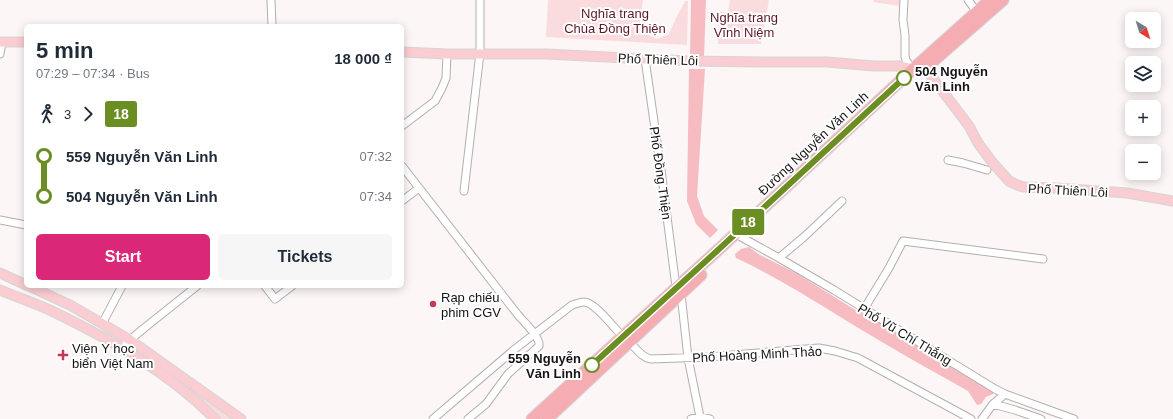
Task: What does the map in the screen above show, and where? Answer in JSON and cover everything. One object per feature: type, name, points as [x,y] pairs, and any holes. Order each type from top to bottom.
[{"type":"highway","name":"Đường Nguyễn Văn Linh","points":[[532,419],[626,339],[679,291],[918,70],[990,0]]},
{"type":"highway","name":"Đường Nguyễn Văn Linh","points":[[918,70],[1003,0]]},
{"type":"highway","name":"Đường Nguyễn Văn Linh","points":[[547,419],[626,339]]},
{"type":"main road","points":[[1,42],[24,42]]},
{"type":"main road","name":"Phố Thiên Lôi","points":[[404,52],[447,54],[546,54],[687,61],[827,62],[874,66],[899,66],[928,72],[992,162],[1009,181],[1015,184],[1023,187],[1127,193],[1173,201]]},
{"type":"main road","points":[[0,273],[24,284]]},
{"type":"main road","points":[[33,288],[70,305],[130,340],[241,419]]},
{"type":"main road","points":[[0,290],[56,313],[122,348],[173,381],[203,406],[215,419]]},
{"type":"street","points":[[271,0],[272,24]]},
{"type":"street","points":[[464,191],[480,53],[480,0]]},
{"type":"street","points":[[904,0],[903,20],[905,35],[905,58],[907,62],[918,70]]},
{"type":"street","points":[[968,0],[977,12]]},
{"type":"street","points":[[0,54],[1,42]]},
{"type":"street","points":[[404,125],[436,101],[446,78],[447,54]]},
{"type":"street","name":"Phố Đồng Thiện","points":[[645,59],[688,358],[700,417]]},
{"type":"street","points":[[948,160],[987,170]]},
{"type":"street","points":[[404,169],[515,312],[534,333],[539,343],[539,346],[508,374],[486,404],[468,419]]},
{"type":"street","points":[[404,199],[418,188]]},
{"type":"street","points":[[779,258],[842,201]]},
{"type":"street","points":[[0,220],[24,225]]},
{"type":"street","name":"Phố Vũ Chí Thắng","points":[[737,237],[779,258],[1005,394],[1074,419]]},
{"type":"street","points":[[864,309],[903,241],[1044,259]]},
{"type":"street","points":[[102,324],[121,288]]},
{"type":"street","points":[[122,348],[195,288]]},
{"type":"street","points":[[267,288],[275,299],[289,288]]},
{"type":"street","name":"Phố Hoàng Minh Thảo","points":[[433,419],[534,333],[572,305],[580,302],[594,305],[626,339],[643,356],[647,358],[688,358],[819,348],[835,351],[858,358],[971,419]]},
{"type":"street","points":[[982,419],[993,404],[1005,394]]},
{"type":"street","points":[[993,404],[1041,419]]},
{"type":"street","points":[[691,419],[700,417],[710,419]]},
{"type":"green space","name":"Nghĩa trang Chùa Đồng Thiện","points":[[548,0],[643,0],[639,31],[657,39],[669,34],[685,1],[688,1],[687,45],[546,37]]},
{"type":"green space","name":"Nghĩa trang Vĩnh Niệm","points":[[730,0],[769,0],[761,44],[718,44],[719,12],[728,12]]},
{"type":"green space","points":[[874,0],[902,0],[900,6],[873,2]]},
{"type":"green space","points":[[147,356],[237,419],[220,419],[198,397],[146,358]]},
{"type":"shaded area","points":[[691,0],[706,0],[704,57],[690,57]]},
{"type":"shaded area","points":[[689,69],[705,69],[697,196],[704,216],[718,230],[710,238],[696,224],[687,201]]},
{"type":"shaded area","points":[[749,247],[760,255],[796,273],[857,311],[878,321],[995,390],[993,394],[986,397],[981,404],[977,405],[968,391],[783,283],[736,258],[735,254],[741,249]]},
{"type":"bus line","name":"18","points":[[592,365],[904,78]]},
{"type":"place","name":"504 Nguyễn Văn Linh","points":[[904,78]]},
{"type":"place","name":"Rạp chiếu phim CGV","points":[[433,304]]},
{"type":"place","name":"Viện Y học biển Việt Nam","points":[[63,355]]},
{"type":"place","name":"559 Nguyễn Văn Linh","points":[[592,365]]}]
